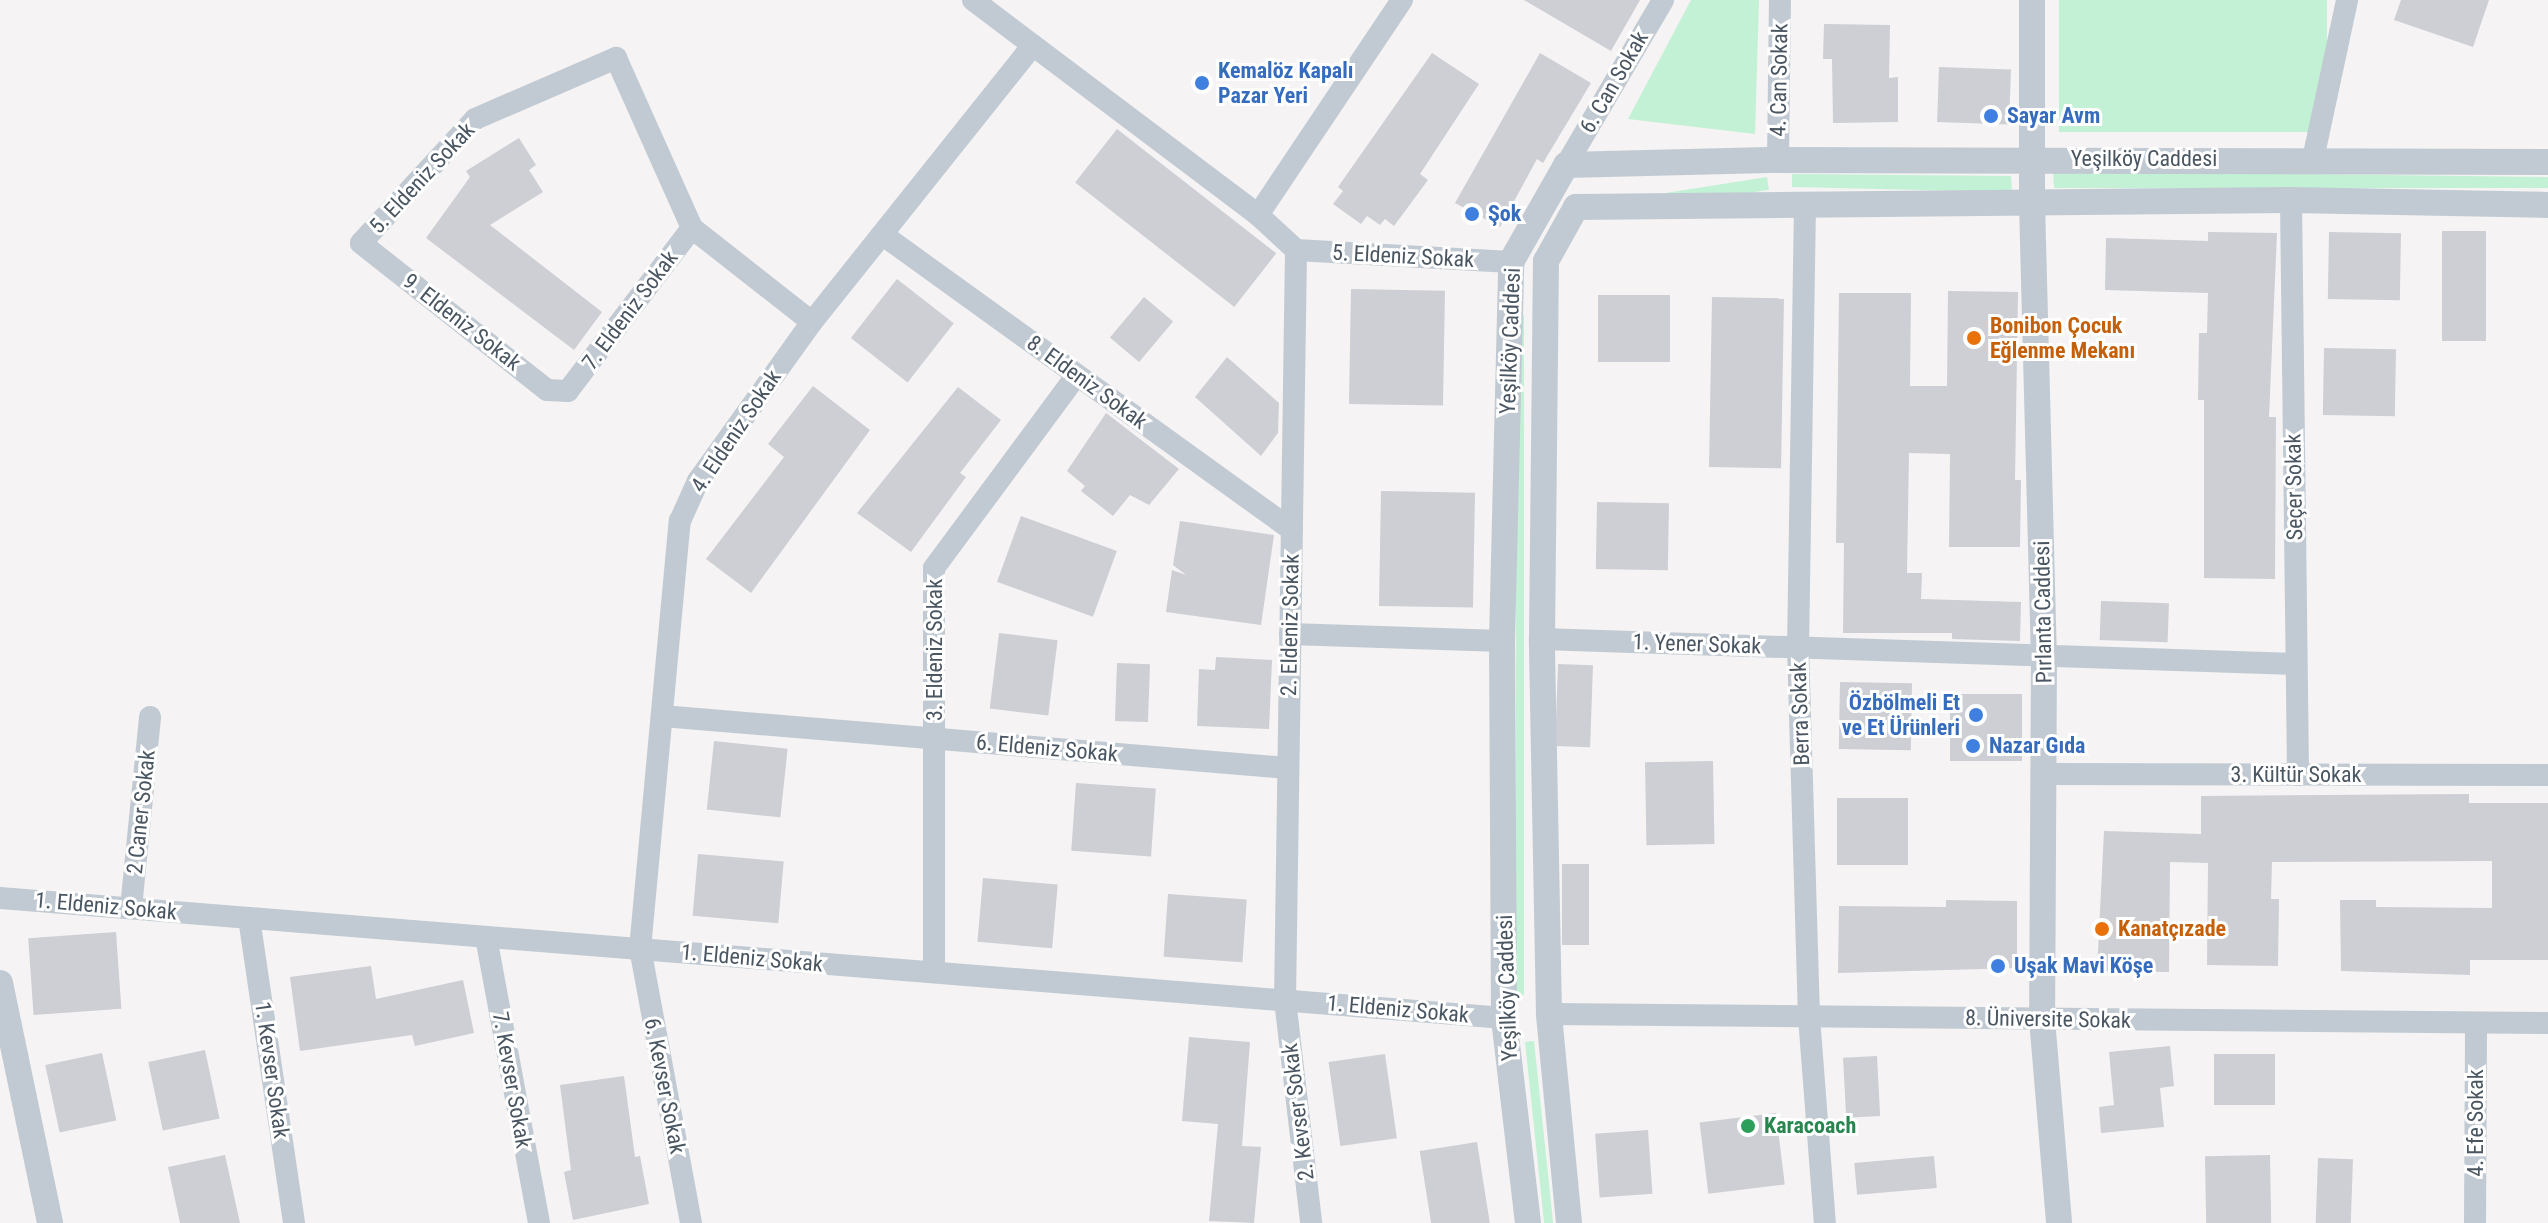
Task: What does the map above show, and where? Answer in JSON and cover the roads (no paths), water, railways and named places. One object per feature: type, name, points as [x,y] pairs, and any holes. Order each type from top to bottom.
[{"type":"street","points":[[973,0],[1258,215],[1296,250]]},
{"type":"street","points":[[1258,215],[1402,0]]},
{"type":"street","name":"6. Can Sokak","points":[[1566,165],[1663,0]]},
{"type":"street","name":"4. Can Sokak","points":[[1778,160],[1780,0]]},
{"type":"street","name":"Pırlanta Caddesi","points":[[2032,0],[2032,203],[2044,655],[2042,1019],[2059,1223]]},
{"type":"street","points":[[2313,159],[2347,0]]},
{"type":"street","name":"4. Eldeniz Sokak","points":[[640,949],[680,521],[698,481],[812,322],[1033,45]]},
{"type":"street","name":"5. Eldeniz Sokak","points":[[361,243],[475,119],[616,58],[692,228]]},
{"type":"street","name":"Yeşilköy Caddesi","points":[[1528,1223],[1504,1018],[1502,641],[1511,262],[1566,165],[2032,159],[2548,162]]},
{"type":"street","points":[[1778,160],[1778,205]]},
{"type":"street","points":[[1566,165],[1576,207]]},
{"type":"street","name":"Yeşilköy Caddesi","points":[[1569,1223],[1549,1014],[1542,639],[1546,261],[1576,207],[2291,200],[2548,205]]},
{"type":"street","name":"Seçer Sokak","points":[[2291,200],[2298,775]]},
{"type":"street","name":"Berra Sokak","points":[[1805,204],[1798,647],[1809,1017],[1825,1223]]},
{"type":"street","points":[[692,228],[812,322]]},
{"type":"street","name":"7. Eldeniz Sokak","points":[[568,391],[692,228]]},
{"type":"street","name":"8. Eldeniz Sokak","points":[[883,235],[1292,530]]},
{"type":"street","name":"9. Eldeniz Sokak","points":[[361,243],[547,390],[568,391]]},
{"type":"street","name":"5. Eldeniz Sokak","points":[[1296,250],[1511,262]]},
{"type":"street","name":"2. Eldeniz Sokak","points":[[1285,1000],[1296,250]]},
{"type":"street","points":[[1511,262],[1546,261]]},
{"type":"street","name":"3. Eldeniz Sokak","points":[[934,972],[934,568],[1077,375]]},
{"type":"street","points":[[1290,634],[1502,641]]},
{"type":"street","name":"1. Yener Sokak","points":[[1542,639],[2296,664]]},
{"type":"street","name":"6. Eldeniz Sokak","points":[[662,716],[1288,768]]},
{"type":"street","name":"2 Caner Sokak","points":[[131,908],[150,717]]},
{"type":"street","name":"3. Kültür Sokak","points":[[2044,774],[2548,775]]},
{"type":"street","name":"1. Eldeniz Sokak","points":[[0,898],[1504,1018]]},
{"type":"street","name":"1. Kevser Sokak","points":[[249,918],[294,1223]]},
{"type":"street","name":"7. Kevser Sokak","points":[[486,937],[539,1223]]},
{"type":"street","name":"6. Kevser Sokak","points":[[640,949],[691,1223]]},
{"type":"street","points":[[0,983],[50,1223]]},
{"type":"street","name":"2. Kevser Sokak","points":[[1285,1000],[1311,1223]]},
{"type":"street","points":[[1504,1018],[1549,1014]]},
{"type":"street","name":"8. Üniversite Sokak","points":[[1549,1014],[2548,1023]]},
{"type":"street","name":"4. Efe Sokak","points":[[2475,1223],[2476,1023]]},
{"type":"place","name":"Kemalöz Kapalı Pazar Yeri","points":[[1202,83]]},
{"type":"place","name":"Sayar Avm","points":[[1991,116]]},
{"type":"place","name":"Şok","points":[[1472,214]]},
{"type":"place","name":"Bonibon Çocuk Eğlenme Mekanı","points":[[1974,338]]},
{"type":"place","name":"Özbölmeli Et ve Et Ürünleri","points":[[1976,715]]},
{"type":"place","name":"Nazar Gıda","points":[[1973,746]]},
{"type":"place","name":"Kanatçızade","points":[[2102,929]]},
{"type":"place","name":"Uşak Mavi Köşe","points":[[1998,966]]},
{"type":"place","name":"Karacoach","points":[[1748,1126]]}]
